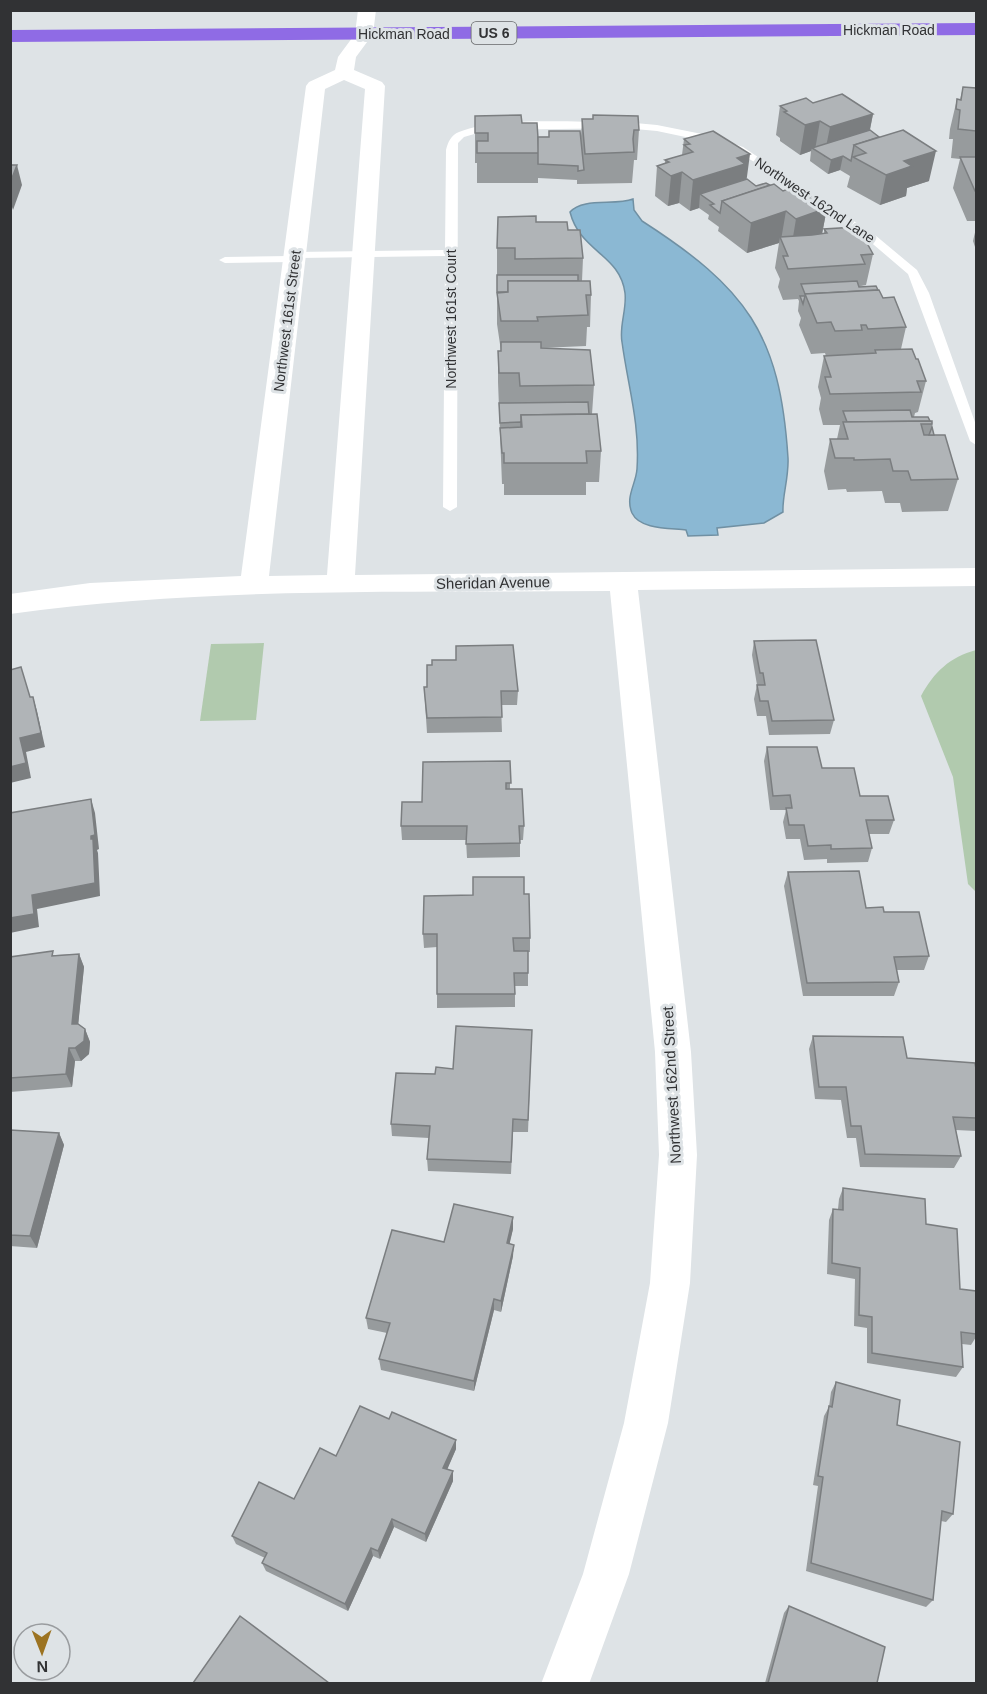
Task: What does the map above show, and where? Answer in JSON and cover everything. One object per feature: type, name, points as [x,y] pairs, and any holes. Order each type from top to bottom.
[{"type":"highway","name":"Hickman Road","points":[[10,36],[976,29]]},
{"type":"highway","name":"Hickman Road","points":[[323,57],[345,65],[370,57]]},
{"type":"street","points":[[340,584],[375,86],[345,65],[364,34],[367,10]]},
{"type":"street","name":"Northwest 161st Street","points":[[254,585],[316,86],[345,65]]},
{"type":"street","name":"Sheridan Avenue","points":[[10,604],[100,592],[165,587],[976,577]]},
{"type":"street","name":"Northwest 162nd Street","points":[[565,1683],[606,1574],[646,1424],[670,1283],[678,1155],[673,1052],[623,581]]},
{"type":"lane","name":"Northwest 162nd Lane","points":[[460,135],[488,126],[657,128],[712,139],[739,149],[762,162],[871,237],[913,272],[923,293],[976,441]]},
{"type":"lane","name":"Northwest 161st Court","points":[[450,507],[451,150],[453,142],[460,135]]},
{"type":"lane","points":[[225,260],[451,253]]},
{"type":"green space","points":[[264,643],[256,720],[200,721],[211,644]]},
{"type":"green space","points":[[976,650],[976,892],[968,884],[953,777],[921,696],[937,673],[951,661]]},
{"type":"water","points":[[633,199],[634,210],[642,221],[678,245],[732,292],[751,318],[766,346],[784,415],[788,465],[783,512],[764,523],[717,528],[718,535],[688,536],[686,530],[642,523],[632,513],[630,501],[637,469],[637,436],[621,336],[625,293],[622,280],[616,270],[582,236],[570,212],[576,207],[591,203]]},
{"type":"building","points":[[963,87],[976,88],[976,131],[958,129],[960,110],[956,109],[957,99],[961,100]]},
{"type":"building","points":[[842,94],[873,114],[830,127],[820,121],[805,125],[784,112],[787,111],[780,106],[806,98],[813,103]]},
{"type":"building","points":[[521,115],[522,123],[537,123],[539,153],[477,153],[477,141],[488,141],[488,133],[475,133],[475,116]]},
{"type":"building","points":[[593,115],[638,116],[639,130],[634,130],[634,152],[585,154],[582,119],[593,119]]},
{"type":"building","points":[[870,130],[879,137],[854,145],[851,161],[843,156],[831,160],[812,148]]},
{"type":"building","points":[[903,130],[936,151],[904,161],[912,166],[886,175],[853,157],[866,153],[854,145]]},
{"type":"building","points":[[549,131],[580,131],[584,170],[578,171],[578,166],[538,164],[538,137],[549,137]]},
{"type":"building","points":[[713,131],[750,154],[737,158],[745,164],[693,180],[682,172],[671,176],[657,166],[669,162],[665,160],[693,152],[684,145],[690,144],[684,139]]},
{"type":"building","points":[[960,157],[976,157],[976,191],[975,191]]},
{"type":"building","points":[[10,165],[17,165],[10,183]]},
{"type":"building","points":[[747,179],[756,186],[766,183],[770,185],[722,201],[720,213],[710,205],[714,204],[700,194]]},
{"type":"building","points":[[774,184],[783,191],[797,186],[827,208],[796,219],[786,211],[751,223],[722,201]]},
{"type":"building","points":[[536,216],[536,222],[567,222],[568,230],[580,230],[583,258],[515,259],[515,248],[497,248],[498,217]]},
{"type":"building","points":[[856,227],[873,254],[861,255],[865,264],[788,269],[783,256],[788,256],[780,237],[827,233],[824,229]]},
{"type":"building","points":[[497,275],[578,275],[578,281],[508,281],[508,292],[497,292]]},
{"type":"building","points":[[508,281],[590,281],[591,295],[586,295],[588,315],[537,317],[538,321],[501,321],[497,293],[508,292]]},
{"type":"building","points":[[857,281],[859,287],[876,286],[878,290],[805,294],[801,284]]},
{"type":"building","points":[[879,290],[883,298],[894,297],[906,327],[868,329],[866,325],[861,325],[862,330],[835,331],[831,322],[817,323],[805,294]]},
{"type":"building","points":[[501,342],[541,342],[541,348],[590,350],[594,385],[520,386],[519,373],[499,373],[498,351],[501,351]]},
{"type":"building","points":[[912,349],[926,381],[917,381],[921,392],[830,394],[825,377],[831,377],[824,356],[876,353],[875,350]]},
{"type":"building","points":[[588,402],[589,414],[521,415],[521,422],[500,423],[499,403]]},
{"type":"building","points":[[910,410],[912,417],[928,417],[930,421],[847,422],[843,411]]},
{"type":"building","points":[[597,414],[601,451],[586,451],[587,463],[504,463],[500,428],[522,427],[521,415]]},
{"type":"building","points":[[932,421],[932,424],[921,424],[924,435],[945,435],[958,479],[911,480],[908,471],[893,471],[890,459],[835,458],[830,439],[848,439],[843,422]]},
{"type":"building","points":[[816,640],[834,720],[772,721],[768,701],[760,701],[757,685],[765,685],[763,673],[760,673],[754,641]]},
{"type":"building","points":[[513,645],[518,691],[501,691],[502,717],[427,718],[424,687],[427,687],[427,665],[432,665],[432,660],[456,660],[456,646]]},
{"type":"building","points":[[21,667],[30,697],[33,697],[41,733],[20,738],[26,763],[10,767],[10,670]]},
{"type":"building","points":[[767,747],[817,747],[822,768],[854,768],[860,796],[888,796],[894,820],[866,820],[872,848],[831,849],[831,845],[808,846],[804,825],[789,825],[786,808],[792,808],[790,795],[773,796]]},
{"type":"building","points":[[510,761],[511,783],[506,783],[506,789],[522,789],[524,826],[519,826],[520,843],[466,844],[467,826],[401,826],[402,802],[422,802],[423,762]]},
{"type":"building","points":[[91,799],[95,835],[91,836],[91,839],[93,839],[95,883],[32,895],[34,914],[10,918],[10,813]]},
{"type":"building","points":[[859,871],[866,908],[883,907],[884,912],[919,912],[929,956],[894,957],[899,982],[807,983],[788,872]]},
{"type":"building","points":[[473,877],[524,877],[524,894],[529,894],[530,938],[513,938],[514,951],[528,951],[528,973],[514,973],[515,994],[437,994],[437,934],[423,934],[424,896],[473,895]]},
{"type":"building","points":[[53,951],[52,956],[79,954],[72,1024],[78,1024],[85,1029],[84,1041],[75,1048],[69,1048],[66,1074],[10,1078],[10,957]]},
{"type":"building","points":[[456,1026],[532,1030],[528,1120],[513,1119],[511,1162],[427,1159],[430,1126],[391,1124],[396,1073],[435,1074],[436,1067],[453,1069]]},
{"type":"building","points":[[813,1036],[903,1037],[907,1058],[975,1063],[976,1118],[953,1117],[961,1156],[865,1154],[861,1126],[851,1126],[846,1087],[819,1087]]},
{"type":"building","points":[[10,1130],[59,1133],[30,1236],[10,1235]]},
{"type":"building","points":[[843,1188],[925,1199],[926,1224],[957,1229],[960,1289],[976,1291],[976,1334],[961,1332],[963,1367],[872,1353],[872,1317],[859,1315],[860,1268],[832,1263],[833,1209],[843,1210]]},
{"type":"building","points":[[454,1204],[513,1217],[507,1243],[514,1245],[501,1301],[494,1299],[474,1381],[379,1359],[390,1323],[366,1318],[392,1230],[444,1242]]},
{"type":"building","points":[[836,1382],[900,1400],[897,1425],[960,1442],[953,1514],[942,1511],[933,1600],[811,1563],[823,1477],[818,1476],[829,1406],[832,1407]]},
{"type":"building","points":[[360,1406],[389,1419],[392,1412],[456,1440],[443,1468],[453,1471],[425,1534],[392,1519],[378,1551],[371,1548],[345,1604],[262,1563],[267,1553],[232,1536],[259,1482],[294,1499],[320,1448],[336,1456]]},
{"type":"building","points":[[789,1606],[885,1647],[877,1683],[768,1683]]},
{"type":"building","points":[[240,1616],[329,1683],[193,1683]]}]
